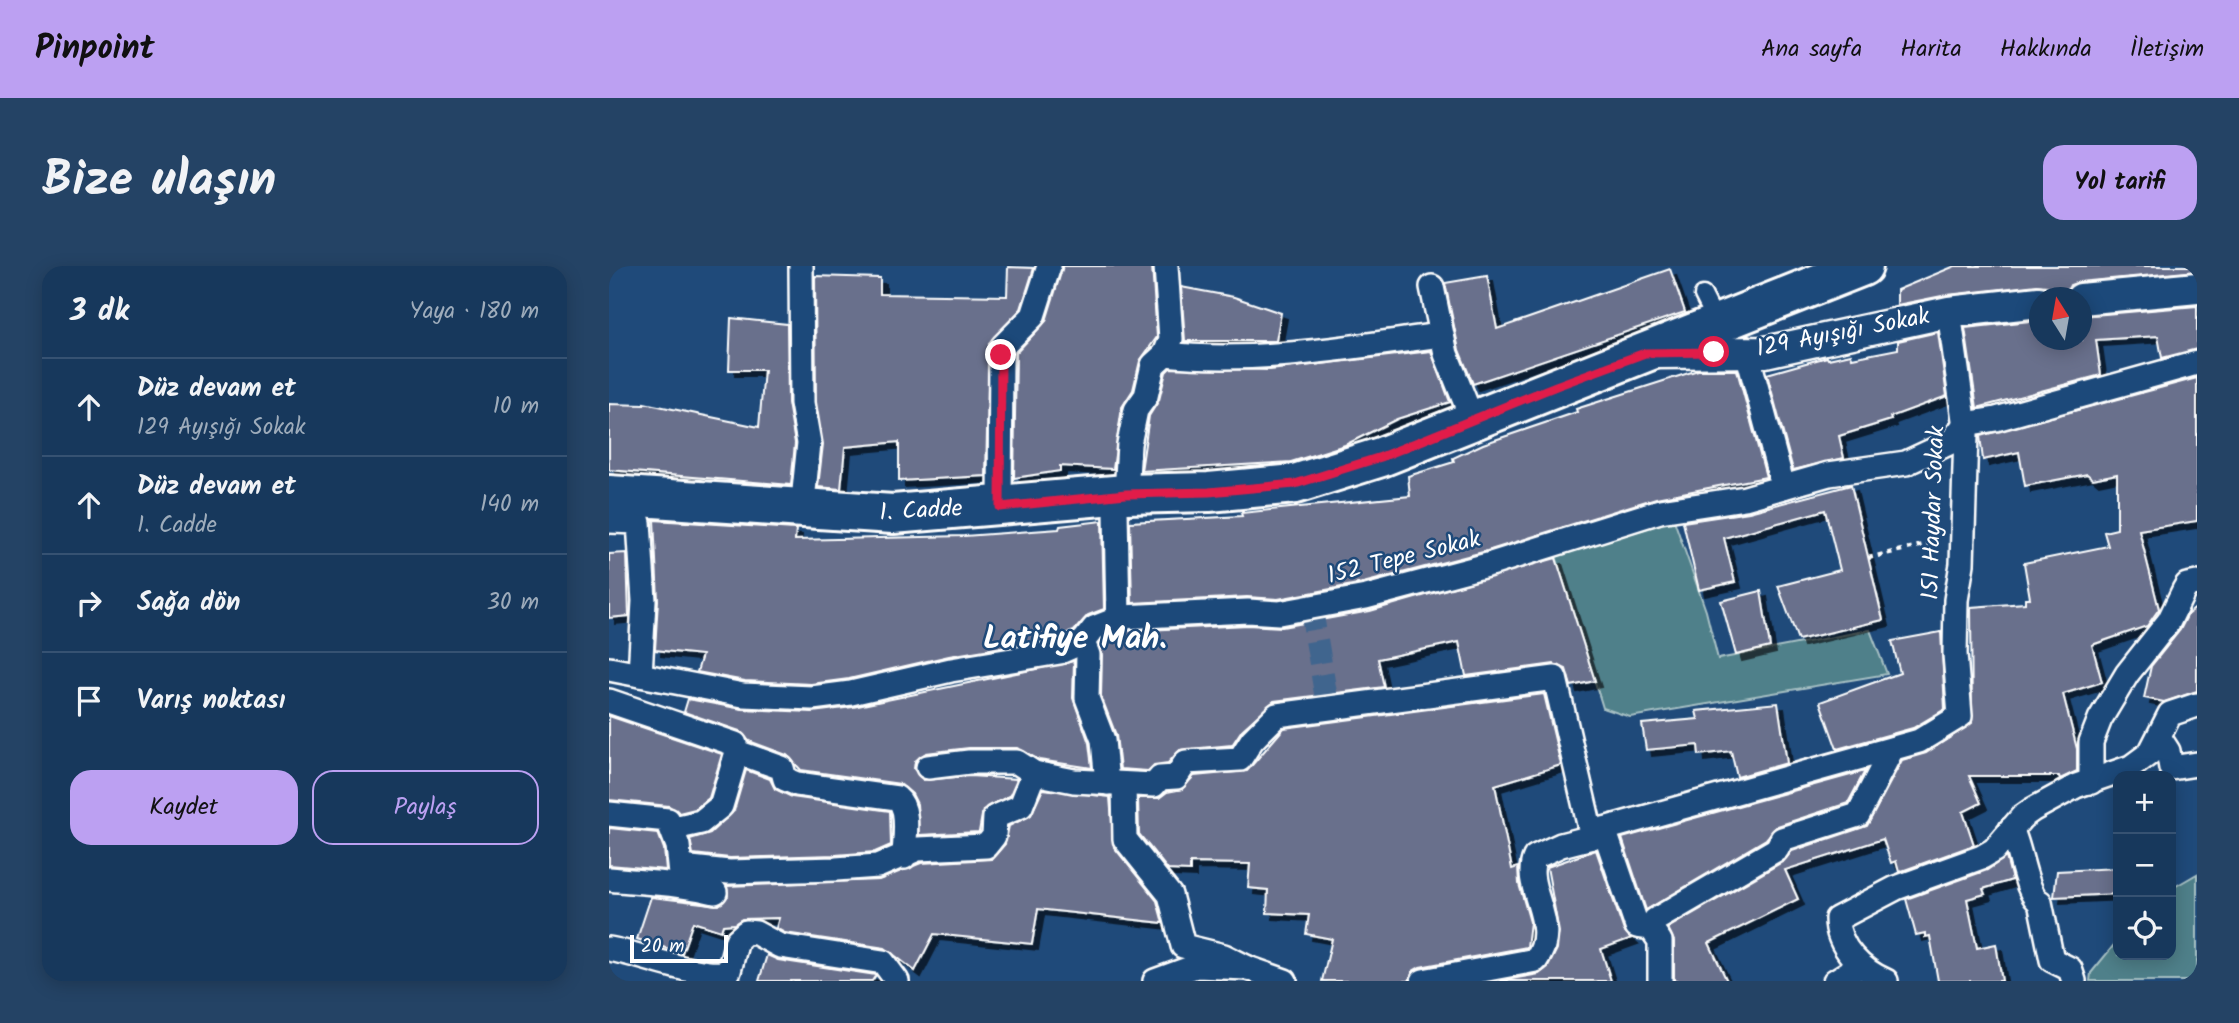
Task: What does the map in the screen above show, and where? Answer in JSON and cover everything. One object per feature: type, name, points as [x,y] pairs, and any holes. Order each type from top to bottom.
[{"type":"main road","name":"1. Cadde","points":[[609,495],[882,514],[1121,502],[1269,488],[1321,478],[1436,436],[1472,419],[1645,353],[1711,310],[1863,266]]},
{"type":"street","points":[[801,266],[802,403],[809,443],[802,510]]},
{"type":"street","points":[[1000,507],[1001,355],[1003,346],[1033,316],[1049,266]]},
{"type":"street","points":[[1118,618],[1121,502],[1129,443],[1136,410],[1146,396],[1153,365],[1165,354],[1171,339],[1166,266]]},
{"type":"street","points":[[1432,287],[1441,335],[1472,419]]},
{"type":"street","points":[[2092,298],[2197,288]]},
{"type":"street","name":"129 Ayışığı Sokak","points":[[1645,353],[1747,352],[1818,341],[1949,312],[2029,303]]},
{"type":"street","name":"151 Haydar Sokak","points":[[1892,749],[1927,737],[1960,716],[1955,654],[1965,424],[1949,312]]},
{"type":"street","points":[[1165,354],[1190,357],[1285,355],[1441,335]]},
{"type":"street","points":[[1747,352],[1783,487]]},
{"type":"street","points":[[1965,424],[1996,419],[2197,363]]},
{"type":"street","name":"152 Tepe Sokak","points":[[609,669],[743,695],[813,698],[851,693],[961,668],[1059,652],[1083,642],[1094,628],[1118,618],[1248,611],[1279,613],[1355,599],[1491,564],[1660,511],[1745,498],[1829,474],[1906,463],[1951,442],[1965,424]]},
{"type":"street","points":[[609,521],[639,522],[644,601],[640,675]]},
{"type":"street","points":[[2091,782],[2091,742],[2100,719],[2127,674],[2169,621],[2184,590],[2197,583]]},
{"type":"street","points":[[1083,642],[1088,655],[1087,698],[1116,783],[1125,839],[1170,895],[1183,946],[1224,956],[1285,981]]},
{"type":"street","points":[[928,767],[969,762],[1017,762],[1034,773],[1074,781],[1154,785],[1160,778],[1176,777],[1186,762],[1240,759],[1252,740],[1277,715],[1555,678],[1598,833],[1637,926],[1651,928],[1660,941],[1660,981]]},
{"type":"street","points":[[609,701],[735,744],[737,752],[721,806],[701,822],[683,826],[674,833]]},
{"type":"street","points":[[1886,981],[1859,966],[1840,933],[1837,919],[1896,888],[1982,857],[1994,850],[2011,829],[2032,810],[2091,782],[2131,767],[2150,753],[2170,714],[2197,705]]},
{"type":"street","points":[[2159,737],[2168,751],[2171,768],[2197,764]]},
{"type":"street","points":[[1423,981],[1536,960],[1547,939],[1534,879],[1535,857],[1598,833],[1892,749]]},
{"type":"street","points":[[1651,928],[1655,920],[1777,849],[1782,839],[1858,815],[1892,749]]},
{"type":"street","points":[[737,752],[782,768],[785,779],[797,784],[897,798],[903,802],[905,811],[904,857]]},
{"type":"street","points":[[609,879],[878,866],[918,849],[986,846],[994,836],[995,817],[1021,806],[1034,773]]},
{"type":"street","points":[[609,814],[668,820],[674,833],[682,875]]},
{"type":"street","points":[[2011,829],[2019,844],[2033,898],[2040,902],[2052,960],[2070,969],[2074,981]]},
{"type":"street","points":[[682,875],[715,892]]},
{"type":"street","points":[[609,949],[705,976],[719,976],[729,971],[737,940],[746,932],[756,933],[780,946],[883,962],[897,981]]},
{"type":"street","points":[[1162,980],[1196,966],[1248,968]]},
{"type":"street","points":[[1835,981],[1859,966]]},
{"type":"path","points":[[1868,558],[1933,542],[1962,540]]},
{"type":"green space","points":[[1674,520],[1706,611],[1718,659],[1870,630],[1887,674],[1630,717],[1603,708],[1556,556]]},
{"type":"green space","points":[[2197,874],[2197,981],[2090,981],[2091,973],[2113,946],[2113,960],[2176,960],[2176,886]]},
{"type":"building","points":[[1063,266],[1152,266],[1157,337],[1140,361],[1133,390],[1122,407],[1113,469],[1060,466],[1060,471],[1014,478],[1016,353],[1046,321]]},
{"type":"building","points":[[1955,266],[2197,266],[2197,271],[2079,282],[2069,287],[2037,285],[1947,295],[1897,305],[1897,290]]},
{"type":"building","points":[[1008,267],[1034,268],[1021,309],[989,343],[986,476],[899,481],[899,442],[845,447],[841,489],[818,487],[823,444],[816,402],[815,276],[880,278],[880,294],[1007,296]]},
{"type":"building","points":[[1670,269],[1685,312],[1473,384],[1459,350],[1445,283],[1487,276],[1497,329]]},
{"type":"building","points":[[1181,287],[1234,297],[1281,313],[1276,341],[1185,341]]},
{"type":"building","points":[[2197,306],[2197,349],[2162,358],[2158,336],[2096,340],[2101,375],[1977,408],[1965,328],[2029,321],[2029,350],[2092,350],[2092,315]]},
{"type":"building","points":[[731,318],[787,324],[788,403],[795,443],[791,485],[609,470],[609,404],[644,403],[759,427],[764,370],[729,370]]},
{"type":"building","points":[[1938,332],[1947,396],[1890,417],[1891,420],[1839,436],[1844,458],[1793,470],[1767,374],[1827,357],[1828,359],[1851,354],[1852,358],[1898,349],[1898,341]]},
{"type":"building","points":[[1431,351],[1450,402],[1397,419],[1345,445],[1291,462],[1141,471],[1149,416],[1159,400],[1166,372],[1170,368],[1270,370]]},
{"type":"building","points":[[1698,370],[1737,370],[1766,477],[1656,498],[1487,551],[1363,583],[1278,599],[1247,597],[1132,603],[1130,522],[1242,516],[1241,513],[1410,496],[1408,476],[1454,462],[1453,458],[1483,444],[1577,412],[1576,409]]},
{"type":"building","points":[[2197,378],[2197,521],[2139,530],[2159,609],[2147,626],[2092,645],[2102,682],[2063,694],[2077,749],[2077,771],[2060,779],[2059,776],[1969,776],[1981,803],[1963,812],[1974,845],[1899,872],[1896,861],[1891,863],[1883,839],[1785,870],[1798,899],[1709,943],[1727,981],[1674,981],[1674,941],[1668,928],[1784,861],[1792,851],[1867,826],[1902,760],[1926,753],[1972,723],[1971,607],[2025,603],[2025,598],[2030,598],[2024,563],[2108,546],[2104,532],[2117,529],[2117,474],[2093,479],[2087,474],[2025,486],[2019,452],[1983,460],[1980,436]]},
{"type":"building","points":[[1851,485],[1883,620],[1798,640],[1778,586],[1840,570],[1825,510],[1724,538],[1735,582],[1699,590],[1683,522],[1749,512]]},
{"type":"building","points":[[654,520],[796,529],[795,540],[964,536],[1059,529],[1060,526],[1102,521],[1104,609],[1088,615],[1074,631],[1056,638],[949,656],[849,679],[811,684],[745,681],[697,672],[702,655],[655,650],[658,600]]},
{"type":"building","points":[[627,553],[629,616],[609,618],[609,554]]},
{"type":"building","points":[[1556,558],[1595,681],[1571,686],[1566,669],[1554,664],[1466,676],[1459,642],[1378,659],[1384,687],[1274,701],[1242,730],[1232,745],[1180,750],[1168,763],[1154,765],[1148,771],[1120,769],[1116,735],[1101,696],[1102,655],[1099,644],[1103,640],[1125,631],[1248,625],[1282,627],[1370,611]]},
{"type":"building","points":[[1761,591],[1770,647],[1736,655],[1721,601]]},
{"type":"building","points":[[2197,607],[2197,691],[2164,702],[2144,698],[2151,666],[2180,630],[2188,614]]},
{"type":"building","points":[[1941,632],[1945,709],[1913,728],[1837,749],[1820,702],[1900,673],[1892,641]]},
{"type":"building","points":[[1074,661],[1073,698],[1089,743],[1092,768],[1039,760],[1017,748],[969,748],[926,753],[915,761],[914,769],[923,780],[970,776],[1017,779],[1010,795],[983,810],[979,832],[919,835],[917,804],[912,794],[900,784],[801,770],[787,755],[749,741],[740,731],[684,712],[688,699],[742,709],[812,712],[853,707]]},
{"type":"building","points":[[1544,694],[1561,765],[1495,785],[1512,869],[1518,867],[1519,884],[1530,922],[1527,947],[1420,967],[1413,971],[1409,981],[1322,981],[1332,939],[1306,934],[1309,915],[1267,913],[1268,890],[1248,888],[1250,864],[1190,863],[1190,871],[1168,870],[1139,834],[1138,798],[1159,798],[1167,792],[1182,789],[1194,776],[1247,771],[1284,728]]},
{"type":"building","points":[[1778,703],[1787,763],[1737,777],[1731,751],[1699,755],[1698,745],[1646,750],[1642,724],[1698,719],[1696,711]]},
{"type":"building","points":[[609,716],[722,754],[709,798],[695,809],[679,813],[669,806],[609,800]]},
{"type":"building","points":[[746,770],[770,779],[775,789],[792,797],[890,811],[891,845],[875,852],[835,855],[730,858],[693,854],[690,839],[710,833],[734,811]]},
{"type":"building","points":[[1865,771],[1848,803],[1777,826],[1766,839],[1646,910],[1622,838]]},
{"type":"building","points":[[1043,789],[1110,797],[1114,847],[1157,901],[1163,923],[1038,909],[1032,944],[934,934],[915,971],[885,948],[785,933],[776,928],[779,918],[742,919],[734,924],[723,925],[721,931],[693,922],[682,953],[637,939],[651,897],[719,905],[728,896],[727,886],[879,880],[921,863],[992,859],[1005,844],[1009,826],[1031,815]]},
{"type":"building","points":[[609,828],[658,833],[664,849],[666,870],[609,865]]},
{"type":"building","points":[[1596,850],[1624,931],[1632,938],[1601,949],[1611,981],[1500,981],[1539,974],[1548,967],[1557,949],[1559,932],[1547,867]]},
{"type":"building","points":[[2006,857],[2012,880],[1983,889],[1985,894],[1967,899],[1977,948],[1996,944],[2002,981],[1938,981],[1930,936],[1925,937],[1925,933],[1916,935],[1906,899],[1987,870]]},
{"type":"building","points":[[2113,868],[2113,894],[2054,897],[2057,871]]},
{"type":"building","points":[[767,955],[778,960],[876,975],[872,981],[759,981]]},
{"type":"tunnel","points":[[1311,607],[1328,708]]},
{"type":"district","name":"Latifiye Mah.","points":[[1075,639]]},
{"type":"route","points":[[1001,355],[1000,507],[1126,494],[1209,492],[1295,484],[1381,457],[1645,353],[1714,352]]}]
